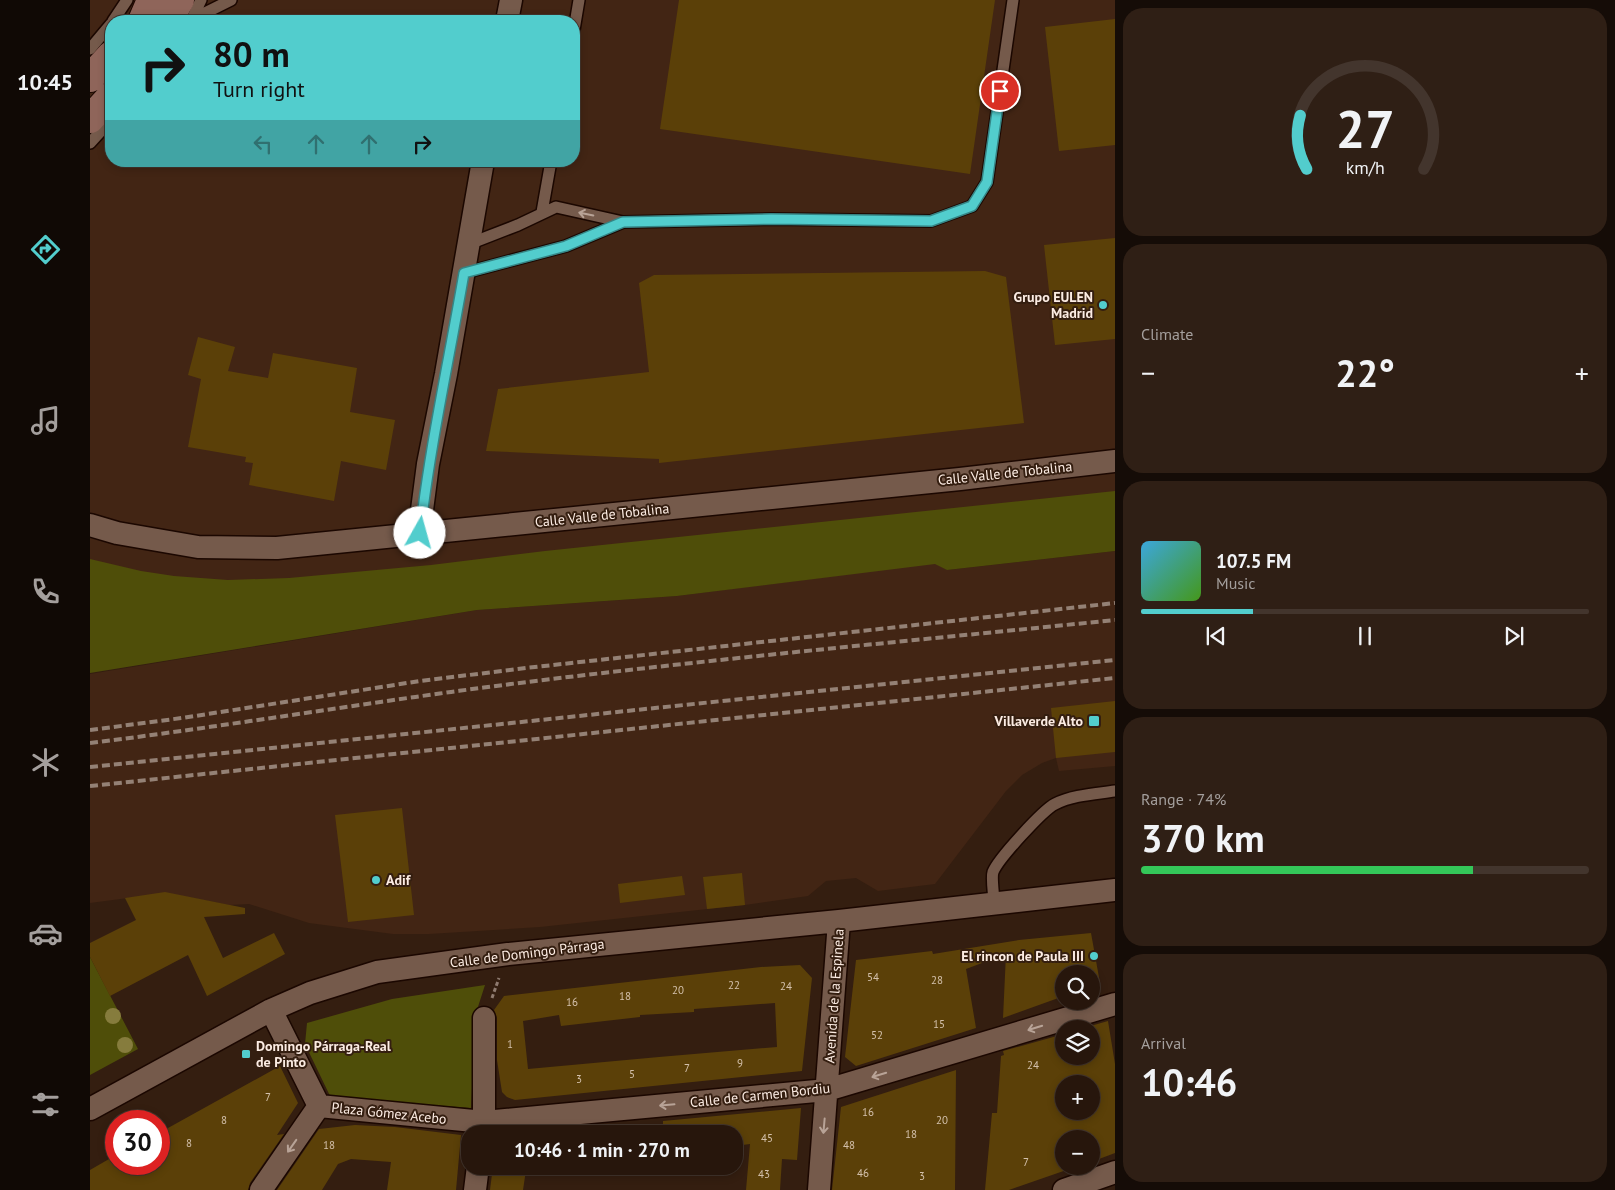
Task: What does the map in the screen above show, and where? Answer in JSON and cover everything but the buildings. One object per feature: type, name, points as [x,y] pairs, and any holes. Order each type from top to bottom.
[{"type":"main road","points":[[145,15],[151,0]]},
{"type":"main road","points":[[90,78],[105,62]]},
{"type":"main road","points":[[90,118],[105,102]]},
{"type":"street","points":[[509,15],[511,0]]},
{"type":"street","points":[[420,533],[428,464],[446,374],[482,167]]},
{"type":"street","name":"Calle Valle de Tobalina","points":[[90,525],[117,533],[198,547],[277,548],[960,479],[1115,460]]},
{"type":"street","name":"Calle de Domingo Párraga","points":[[90,1109],[271,1010],[310,993],[377,972],[508,954],[839,921],[1115,890]]},
{"type":"street","name":"Avenida de la Espinela","points":[[819,1190],[839,921]]},
{"type":"street","name":"Calle de Carmen Bordiu","points":[[511,1125],[827,1090],[1115,1004]]},
{"type":"street","name":"Plaza Gómez Acebo","points":[[271,1010],[319,1106],[462,1125]]},
{"type":"street","points":[[484,1018],[484,1125]]},
{"type":"street","points":[[261,1190],[319,1106]]},
{"type":"street","points":[[1064,1190],[1115,1172]]},
{"type":"street","points":[[475,1190],[477,1175]]},
{"type":"lane","points":[[118,15],[128,0]]},
{"type":"lane","points":[[183,15],[201,0]]},
{"type":"lane","points":[[183,15],[231,0]]},
{"type":"lane","points":[[576,15],[579,0]]},
{"type":"lane","points":[[469,244],[518,225],[556,207],[623,222],[771,219],[931,221],[972,206],[987,182],[1013,0]]},
{"type":"lane","points":[[90,49],[105,31]]},
{"type":"lane","points":[[90,143],[105,127]]},
{"type":"lane","points":[[542,212],[550,167]]},
{"type":"lane","points":[[464,273],[566,246],[623,222]]},
{"type":"lane","points":[[994,903],[993,872],[1024,832],[1040,816],[1054,804],[1070,798],[1115,791]]},
{"type":"path","points":[[484,1018],[508,954]]},
{"type":"shaded area","points":[[90,0],[1115,0],[1115,497],[90,634]]},
{"type":"shaded area","points":[[1115,491],[1115,551],[947,570],[935,564],[677,596],[477,610],[90,673],[90,559],[141,571],[174,576],[228,580],[289,578],[431,565],[545,551]]},
{"type":"shaded area","points":[[1115,551],[1115,766],[1059,771],[1056,758],[1042,763],[1022,775],[1006,791],[935,884],[878,891],[856,878],[826,881],[808,896],[745,905],[540,927],[429,934],[393,934],[309,923],[249,904],[229,905],[166,893],[90,903],[90,674],[477,610],[677,596],[935,563],[947,570]]},
{"type":"shaded area","points":[[90,957],[138,1049],[90,1075]]},
{"type":"shaded area","points":[[485,985],[476,1013],[471,1108],[331,1098],[305,1044],[307,1023],[392,999]]},
{"type":"railway","points":[[90,730],[182,718],[420,681],[1115,603]]},
{"type":"railway","points":[[90,743],[600,673],[1115,620]]},
{"type":"railway","points":[[90,767],[1115,660]]},
{"type":"railway","points":[[90,786],[1115,678]]},
{"type":"place","name":"Grupo EULEN Madrid","points":[[1103,305]]},
{"type":"place","name":"Villaverde Alto","points":[[1094,721]]},
{"type":"place","name":"Adif","points":[[376,880]]},
{"type":"place","name":"El rincon de Paula III","points":[[1094,956]]},
{"type":"place","name":"Domingo Párraga-Real de Pinto","points":[[246,1054]]},
{"type":"route","points":[[420,533],[428,464],[464,273],[566,246],[623,222],[771,219],[931,221],[972,206],[987,182],[1000,91]]}]
